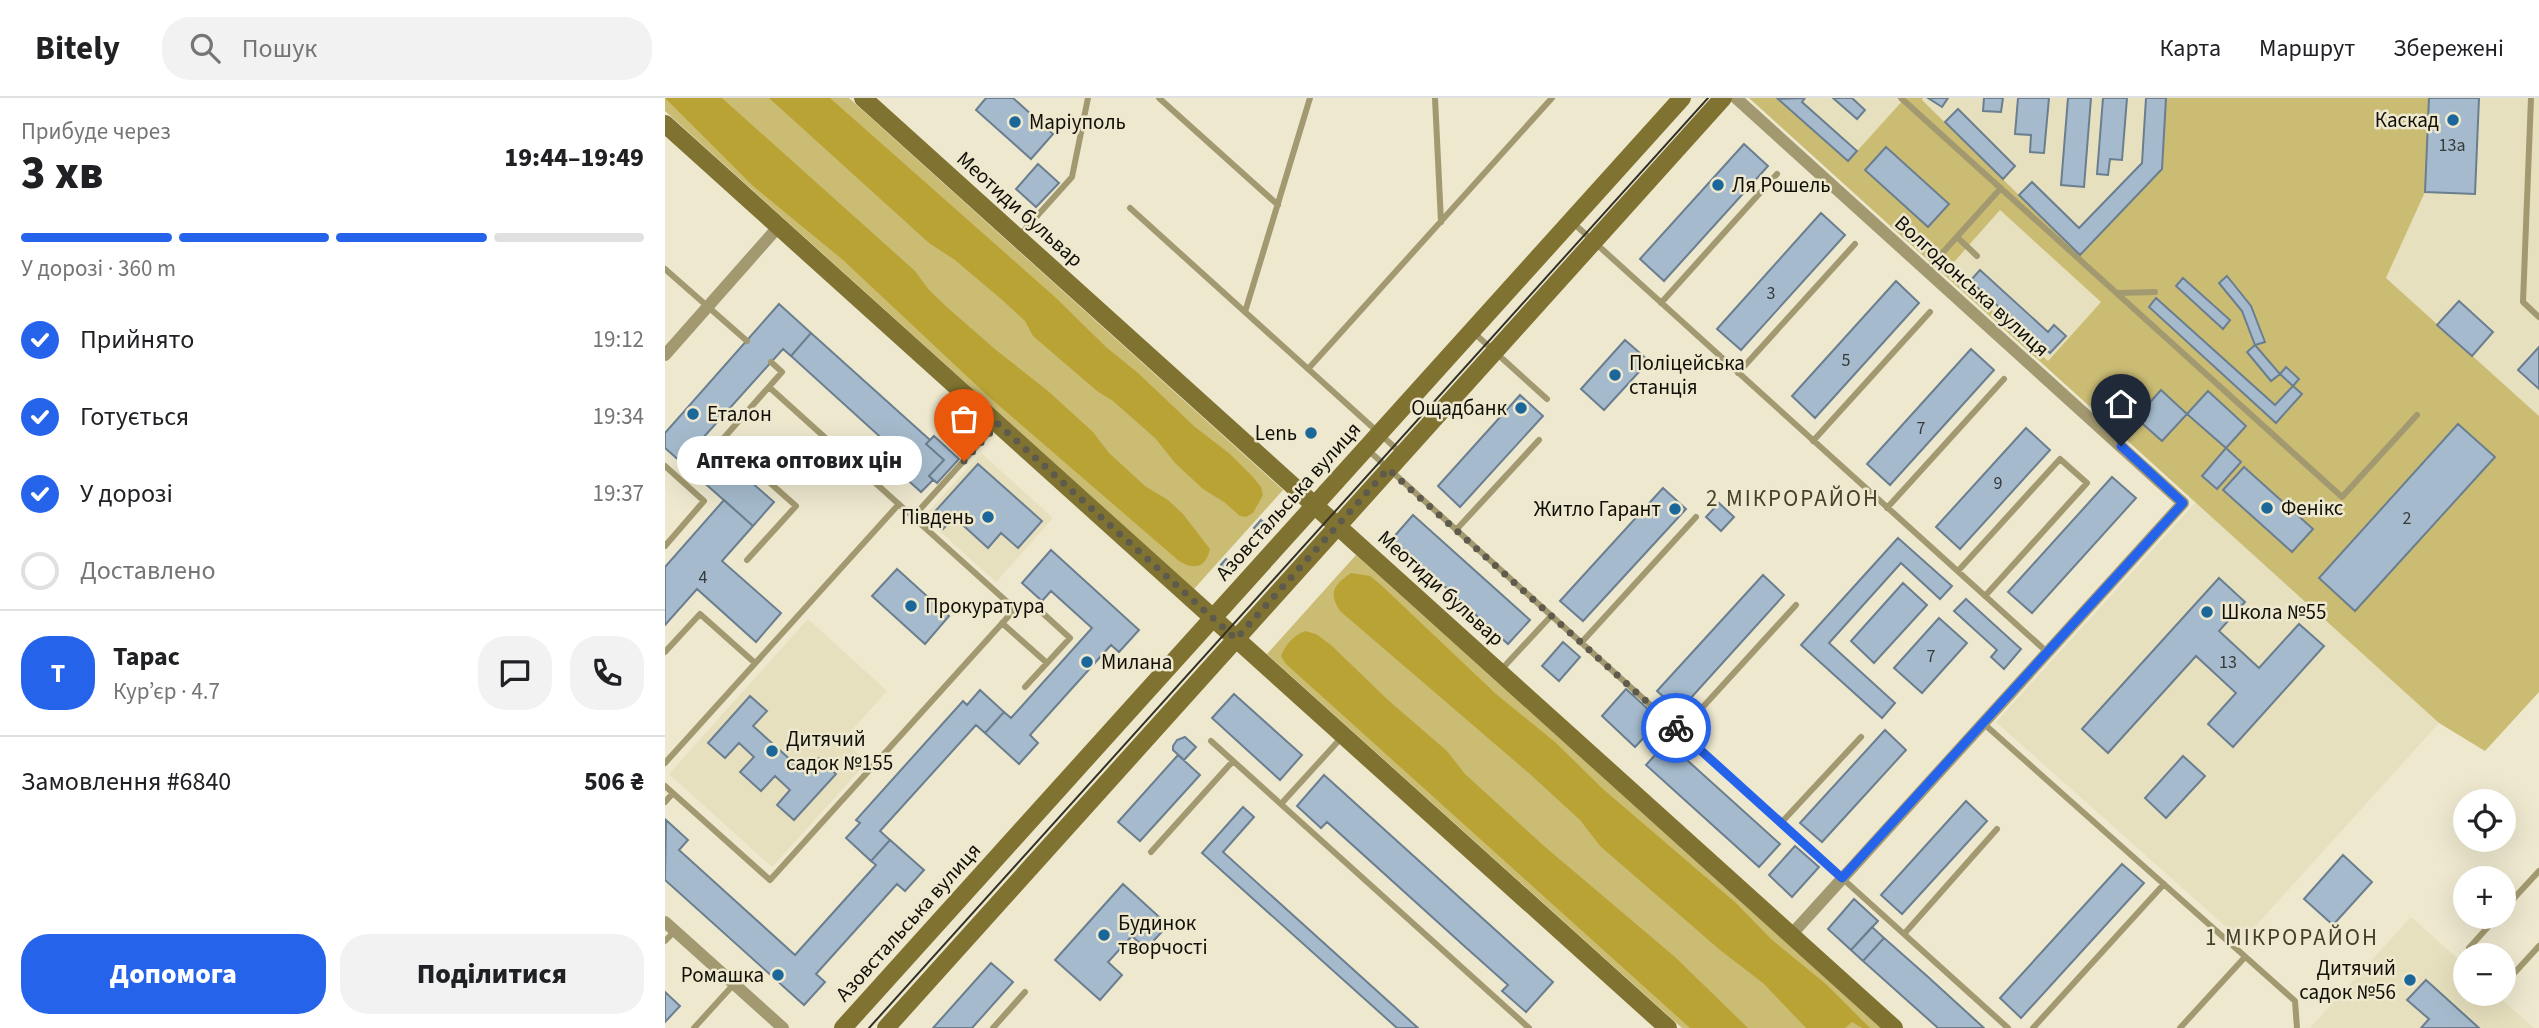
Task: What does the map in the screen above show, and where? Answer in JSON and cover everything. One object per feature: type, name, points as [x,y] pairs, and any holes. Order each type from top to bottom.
[{"type":"street","name":"Меотиди бульвар","points":[[863,98],[1894,1028]]},
{"type":"street","name":"Азовстальська вулиця","points":[[843,1028],[1682,98]]},
{"type":"street","points":[[886,1028],[1723,98]]},
{"type":"street","name":"Волгодонська вулиця","points":[[1736,98],[2183,503],[2047,652]]},
{"type":"street","points":[[665,124],[1668,1028]]},
{"type":"street","points":[[665,355],[779,226]]},
{"type":"street","points":[[1791,935],[2047,652]]},
{"type":"street","points":[[670,927],[783,1028]]},
{"type":"lane","points":[[1018,238],[1072,177],[1087,98]]},
{"type":"lane","points":[[1159,98],[1278,205]]},
{"type":"lane","points":[[1245,312],[1310,98]]},
{"type":"lane","points":[[1435,98],[1441,222]]},
{"type":"lane","points":[[1308,369],[1545,102],[1552,98]]},
{"type":"lane","points":[[1901,98],[2342,497],[2417,415]]},
{"type":"lane","points":[[2531,98],[2523,302],[2539,317]]},
{"type":"lane","points":[[1661,303],[1777,174]]},
{"type":"lane","points":[[1927,271],[2001,188]]},
{"type":"lane","points":[[1130,208],[1402,454]]},
{"type":"lane","points":[[1571,221],[2047,652]]},
{"type":"lane","points":[[1957,237],[1977,256]]},
{"type":"lane","points":[[1738,373],[1855,244]]},
{"type":"lane","points":[[665,269],[747,341]]},
{"type":"lane","points":[[2117,293],[2155,292]]},
{"type":"lane","points":[[1814,441],[1930,312]]},
{"type":"lane","points":[[1472,331],[1547,399]]},
{"type":"lane","points":[[747,560],[796,506],[722,440],[782,372],[771,362]]},
{"type":"lane","points":[[1888,508],[2004,379]]},
{"type":"lane","points":[[769,387],[1015,608],[1036,607],[1069,638],[1025,687]]},
{"type":"lane","points":[[913,517],[998,424]]},
{"type":"lane","points":[[1456,530],[1539,440]]},
{"type":"lane","points":[[1366,449],[2008,1028]]},
{"type":"lane","points":[[1958,571],[2060,459],[2087,483],[1985,596]]},
{"type":"lane","points":[[665,466],[704,501],[665,546]]},
{"type":"lane","points":[[665,763],[899,504]]},
{"type":"lane","points":[[1581,643],[1696,517]]},
{"type":"lane","points":[[1680,732],[1795,605]]},
{"type":"lane","points":[[665,786],[770,880],[1015,608]]},
{"type":"lane","points":[[665,652],[700,614],[755,663]]},
{"type":"lane","points":[[1499,671],[1551,616]]},
{"type":"lane","points":[[1002,623],[1047,663]]},
{"type":"lane","points":[[1983,723],[2295,1001],[2297,1028]]},
{"type":"lane","points":[[1281,804],[1343,735]]},
{"type":"lane","points":[[1781,823],[1861,737]]},
{"type":"lane","points":[[1211,741],[1529,1028]]},
{"type":"lane","points":[[1151,852],[1233,761]]},
{"type":"lane","points":[[665,802],[673,793]]},
{"type":"lane","points":[[1904,934],[1997,830]]},
{"type":"lane","points":[[2516,896],[2539,871]]},
{"type":"lane","points":[[2033,1028],[2164,884]]},
{"type":"lane","points":[[665,942],[670,927]]},
{"type":"lane","points":[[2473,943],[2486,929]]},
{"type":"lane","points":[[2516,971],[2539,946]]},
{"type":"lane","points":[[2180,1028],[2245,957]]},
{"type":"lane","points":[[694,1028],[734,984]]},
{"type":"lane","points":[[993,1028],[1025,992]]},
{"type":"shaded area","points":[[665,98],[849,98],[1283,490],[1194,589],[665,111]]},
{"type":"shaded area","points":[[665,98],[722,98],[915,271],[929,290],[949,309],[1093,432],[1109,453],[1145,486],[1168,500],[1183,514],[1210,549],[1206,560],[1199,566],[1190,566],[1179,561],[989,397],[843,260],[753,186]]},
{"type":"shaded area","points":[[769,98],[830,98],[1055,297],[1195,427],[1230,454],[1261,487],[1263,495],[1253,513],[1246,517],[1240,516],[1203,489],[1175,463],[1156,439],[1033,336],[1025,321],[1001,299],[955,260],[929,243]]},
{"type":"shaded area","points":[[1749,98],[1779,98],[1848,161],[1905,98],[1923,98],[1922,100],[2080,255],[2162,169],[2166,98],[2429,98],[2425,192],[2386,278],[2539,416],[2539,692],[2485,751],[2439,723]],"holes":[[[2000,210],[2101,302],[2048,361],[1947,270]]]},
{"type":"shaded area","points":[[1779,98],[1905,98],[1848,161]]},
{"type":"shaded area","points":[[2166,98],[2162,169],[2080,255],[1922,100]]},
{"type":"shaded area","points":[[2429,98],[2539,98],[2539,416],[2386,278],[2425,192]]},
{"type":"shaded area","points":[[2000,210],[2101,302],[2048,361],[1947,270]]},
{"type":"shaded area","name":"Південь","points":[[981,453],[1053,518],[996,582],[924,517]]},
{"type":"shaded area","name":"Школа №55","points":[[2196,502],[2439,723],[2242,941],[1996,722]]},
{"type":"shaded area","points":[[1356,555],[1881,1028],[1682,1028],[1267,654]]},
{"type":"shaded area","points":[[1351,573],[1370,576],[1380,584],[1496,694],[1555,742],[1603,789],[1736,903],[1771,939],[1827,985],[1870,1028],[1862,1028],[1852,1022],[1845,1028],[1806,1028],[1763,983],[1720,950],[1600,846],[1580,820],[1531,775],[1340,611],[1334,599],[1335,589],[1340,581]]},
{"type":"shaded area","name":"Дитячий садок №155","points":[[808,619],[887,691],[843,740],[867,762],[772,867],[669,774]]},
{"type":"shaded area","points":[[1305,631],[1316,634],[1331,645],[1388,700],[1447,751],[1465,774],[1544,846],[1675,957],[1748,1028],[1690,1028],[1286,664],[1281,656],[1285,648],[1293,638]]},
{"type":"shaded area","name":"Дитячий садок №56","points":[[2411,917],[2453,954],[2453,1006],[2509,1006],[2534,1028],[2310,1028]]},
{"type":"building","points":[[986,98],[1013,98],[1053,134],[1031,159],[976,110]]},
{"type":"building","points":[[1805,98],[1802,102],[1857,151],[1848,161],[1778,99]]},
{"type":"building","points":[[1833,98],[1852,98],[1865,110],[1857,119]]},
{"type":"building","points":[[1928,98],[1948,98],[1942,107]]},
{"type":"building","points":[[1984,98],[2003,98],[2001,112],[1983,111]]},
{"type":"building","points":[[2018,98],[2049,98],[2044,153],[2030,152],[2031,135],[2015,134]]},
{"type":"building","points":[[2068,98],[2091,98],[2084,187],[2061,185]]},
{"type":"building","points":[[2103,98],[2127,98],[2122,160],[2110,159],[2108,175],[2097,174]]},
{"type":"building","points":[[2146,98],[2166,98],[2162,169],[2080,255],[2019,195],[2032,182],[2079,228],[2142,163]]},
{"type":"building","points":[[2429,98],[2479,98],[2475,194],[2425,192]]},
{"type":"building","points":[[1958,109],[2015,166],[2003,179],[1945,122]]},
{"type":"building","points":[[1744,144],[1768,166],[1664,281],[1640,259]]},
{"type":"building","points":[[1886,147],[1949,204],[1928,227],[1865,170]]},
{"type":"building","points":[[1038,164],[1059,183],[1036,207],[1016,189]]},
{"type":"building","points":[[1821,213],[1845,235],[1741,350],[1717,329]]},
{"type":"building","points":[[1980,270],[2048,332],[2054,325],[2066,336],[2050,353],[1970,281]]},
{"type":"building","points":[[2227,276],[2251,306],[2265,342],[2255,345],[2242,311],[2219,283]]},
{"type":"building","points":[[2183,278],[2230,320],[2223,329],[2176,286]]},
{"type":"building","points":[[1896,281],[1919,303],[1815,418],[1792,396]]},
{"type":"building","points":[[2156,298],[2275,405],[2293,386],[2302,394],[2276,423],[2149,307]]},
{"type":"building","points":[[2459,301],[2493,332],[2472,356],[2437,325]]},
{"type":"building","points":[[779,304],[811,333],[791,356],[783,349],[702,439],[774,502],[753,526],[665,448],[665,433]]},
{"type":"building","points":[[811,333],[930,440],[926,444],[944,460],[929,476],[933,480],[921,492],[900,473],[909,463],[791,356]]},
{"type":"building","points":[[1625,340],[1649,361],[1604,410],[1581,389]]},
{"type":"building","points":[[2255,345],[2280,374],[2271,381],[2247,352]]},
{"type":"building","points":[[2539,347],[2539,389],[2518,370]]},
{"type":"building","points":[[1971,349],[1994,370],[1890,485],[1867,464]]},
{"type":"building","points":[[2286,367],[2299,379],[2293,386],[2280,374]]},
{"type":"building","points":[[2161,390],[2187,414],[2162,441],[2136,418]]},
{"type":"building","points":[[2208,391],[2246,426],[2226,448],[2187,414]]},
{"type":"building","points":[[1520,395],[1543,416],[1460,507],[1438,486]]},
{"type":"building","points":[[2458,424],[2495,457],[2355,611],[2319,578]]},
{"type":"building","points":[[2026,428],[2050,450],[1960,549],[1936,527]]},
{"type":"building","points":[[934,436],[959,459],[937,483],[929,476],[944,460],[926,444]]},
{"type":"building","points":[[2226,448],[2241,462],[2217,489],[2202,476]]},
{"type":"building","points":[[978,464],[1042,521],[1018,548],[1001,533],[988,548],[954,517],[943,529],[930,517]]},
{"type":"building","points":[[2244,467],[2313,529],[2292,552],[2223,490]]},
{"type":"building","points":[[2112,477],[2136,498],[2032,613],[2008,592]]},
{"type":"building","points":[[1663,488],[1686,509],[1583,621],[1560,601]]},
{"type":"building","points":[[724,500],[753,526],[722,561],[781,613],[756,642],[697,589],[665,625],[665,567]]},
{"type":"building","points":[[1719,503],[1734,517],[1721,531],[1706,517]]},
{"type":"building","points":[[1413,515],[1530,620],[1508,644],[1392,539]]},
{"type":"building","points":[[1261,520],[1267,525],[1260,533],[1254,528]]},
{"type":"building","points":[[1898,538],[1952,586],[1940,599],[1901,563],[1829,643],[1895,703],[1882,718],[1801,645]]},
{"type":"building","points":[[1051,550],[1139,630],[1119,652],[1111,645],[1030,735],[1038,743],[1019,764],[985,733],[1004,712],[1011,718],[1092,628],[1051,591],[1042,601],[1022,583]]},
{"type":"building","points":[[1226,559],[1232,564],[1225,572],[1219,567]]},
{"type":"building","points":[[897,569],[949,616],[925,644],[872,596]]},
{"type":"building","points":[[1763,575],[1784,595],[1679,711],[1657,691]]},
{"type":"building","points":[[2219,578],[2245,602],[2219,631],[2259,668],[2299,624],[2324,646],[2233,747],[2208,724],[2236,693],[2196,656],[2108,753],[2082,729]]},
{"type":"building","points":[[1903,583],[1927,605],[1874,663],[1851,641]]},
{"type":"building","points":[[1966,599],[2021,649],[2004,669],[1991,657],[1997,650],[1954,611]]},
{"type":"building","points":[[1939,618],[1967,643],[1922,693],[1894,668]]},
{"type":"building","points":[[1563,642],[1580,657],[1559,681],[1542,666]]},
{"type":"building","points":[[1626,689],[1660,720],[1635,747],[1602,716]]},
{"type":"building","points":[[980,690],[1004,712],[985,733],[976,725],[880,831],[890,840],[871,861],[846,838],[860,823],[856,820],[963,701],[967,705]]},
{"type":"building","points":[[1234,694],[1302,755],[1280,780],[1212,718]]},
{"type":"building","points":[[750,696],[767,711],[753,726],[805,773],[819,758],[836,774],[794,820],[777,805],[790,790],[775,776],[761,791],[740,772],[754,757],[739,743],[725,758],[708,743]]},
{"type":"building","points":[[1885,730],[1906,750],[1822,842],[1800,823]]},
{"type":"building","points":[[1185,737],[1196,747],[1184,760],[1173,750],[1173,746],[1177,740]]},
{"type":"building","points":[[1667,742],[1780,844],[1759,867],[1646,765]]},
{"type":"building","points":[[1178,755],[1200,775],[1140,841],[1118,822]]},
{"type":"building","points":[[2183,756],[2205,776],[2166,818],[2145,798]]},
{"type":"building","points":[[1324,775],[1553,982],[1526,1012],[1502,991],[1508,985],[1327,822],[1321,828],[1297,806]]},
{"type":"building","points":[[1966,801],[1987,821],[1902,914],[1881,895]]},
{"type":"building","points":[[1243,807],[1254,817],[1223,852],[1418,1028],[1397,1028],[1202,853]]},
{"type":"building","points":[[666,820],[688,840],[679,850],[795,955],[876,865],[871,861],[890,840],[924,870],[905,891],[897,884],[816,974],[825,982],[804,1005],[665,880]]},
{"type":"building","points":[[1795,846],[1819,867],[1792,897],[1769,875]]},
{"type":"building","points":[[2343,855],[2372,882],[2333,925],[2304,899]]},
{"type":"building","points":[[2122,864],[2144,883],[2021,1018],[2000,998]]},
{"type":"building","points":[[1123,884],[1168,925],[1146,949],[1132,936],[1108,962],[1122,975],[1100,1000],[1055,960]]},
{"type":"building","points":[[1854,899],[1878,921],[1851,950],[1828,929]]},
{"type":"building","points":[[1872,927],[1884,938],[1863,961],[1851,950]]},
{"type":"building","points":[[1884,938],[1984,1028],[1938,1028],[1863,961]]},
{"type":"building","points":[[991,963],[1013,982],[972,1028],[933,1028]]},
{"type":"building","points":[[2426,980],[2479,1028],[2421,1028],[2429,1019],[2407,1000]]},
{"type":"building","points":[[665,992],[680,1006],[665,1022]]},
{"type":"tram line","points":[[869,1028],[1708,98]]},
{"type":"way so far","points":[[964,461],[998,424],[1236,639],[1388,469],[1676,728]]},
{"type":"place","name":"Каскад","points":[[2453,120]]},
{"type":"place","name":"Маріуполь","points":[[1015,122]]},
{"type":"place","name":"Ля Рошель","points":[[1718,185]]},
{"type":"place","name":"Поліцейська станція","points":[[1615,375]]},
{"type":"place","name":"Ощадбанк","points":[[1521,408]]},
{"type":"place","name":"Еталон","points":[[693,414]]},
{"type":"place","name":"Lenь","points":[[1311,433]]},
{"type":"place","name":"Аптека оптових цін","points":[[964,461]]},
{"type":"place","name":"Фенікс","points":[[2267,508]]},
{"type":"place","name":"Житло Гарант","points":[[1675,509]]},
{"type":"place","name":"Південь","points":[[988,517]]},
{"type":"place","name":"Прокуратура","points":[[911,606]]},
{"type":"place","name":"Школа №55","points":[[2207,612]]},
{"type":"place","name":"Милана","points":[[1087,662]]},
{"type":"place","name":"Дитячий садок №155","points":[[772,751]]},
{"type":"place","name":"Будинок творчості","points":[[1104,935]]},
{"type":"place","name":"Ромашка","points":[[778,975]]},
{"type":"place","name":"Дитячий садок №56","points":[[2410,980]]},
{"type":"district","name":"2 МІКРОРАЙОН","points":[[1793,498]]},
{"type":"district","name":"1 МІКРОРАЙОН","points":[[2292,937]]},
{"type":"route","points":[[1676,728],[1842,878],[2183,503],[2121,446]]}]
